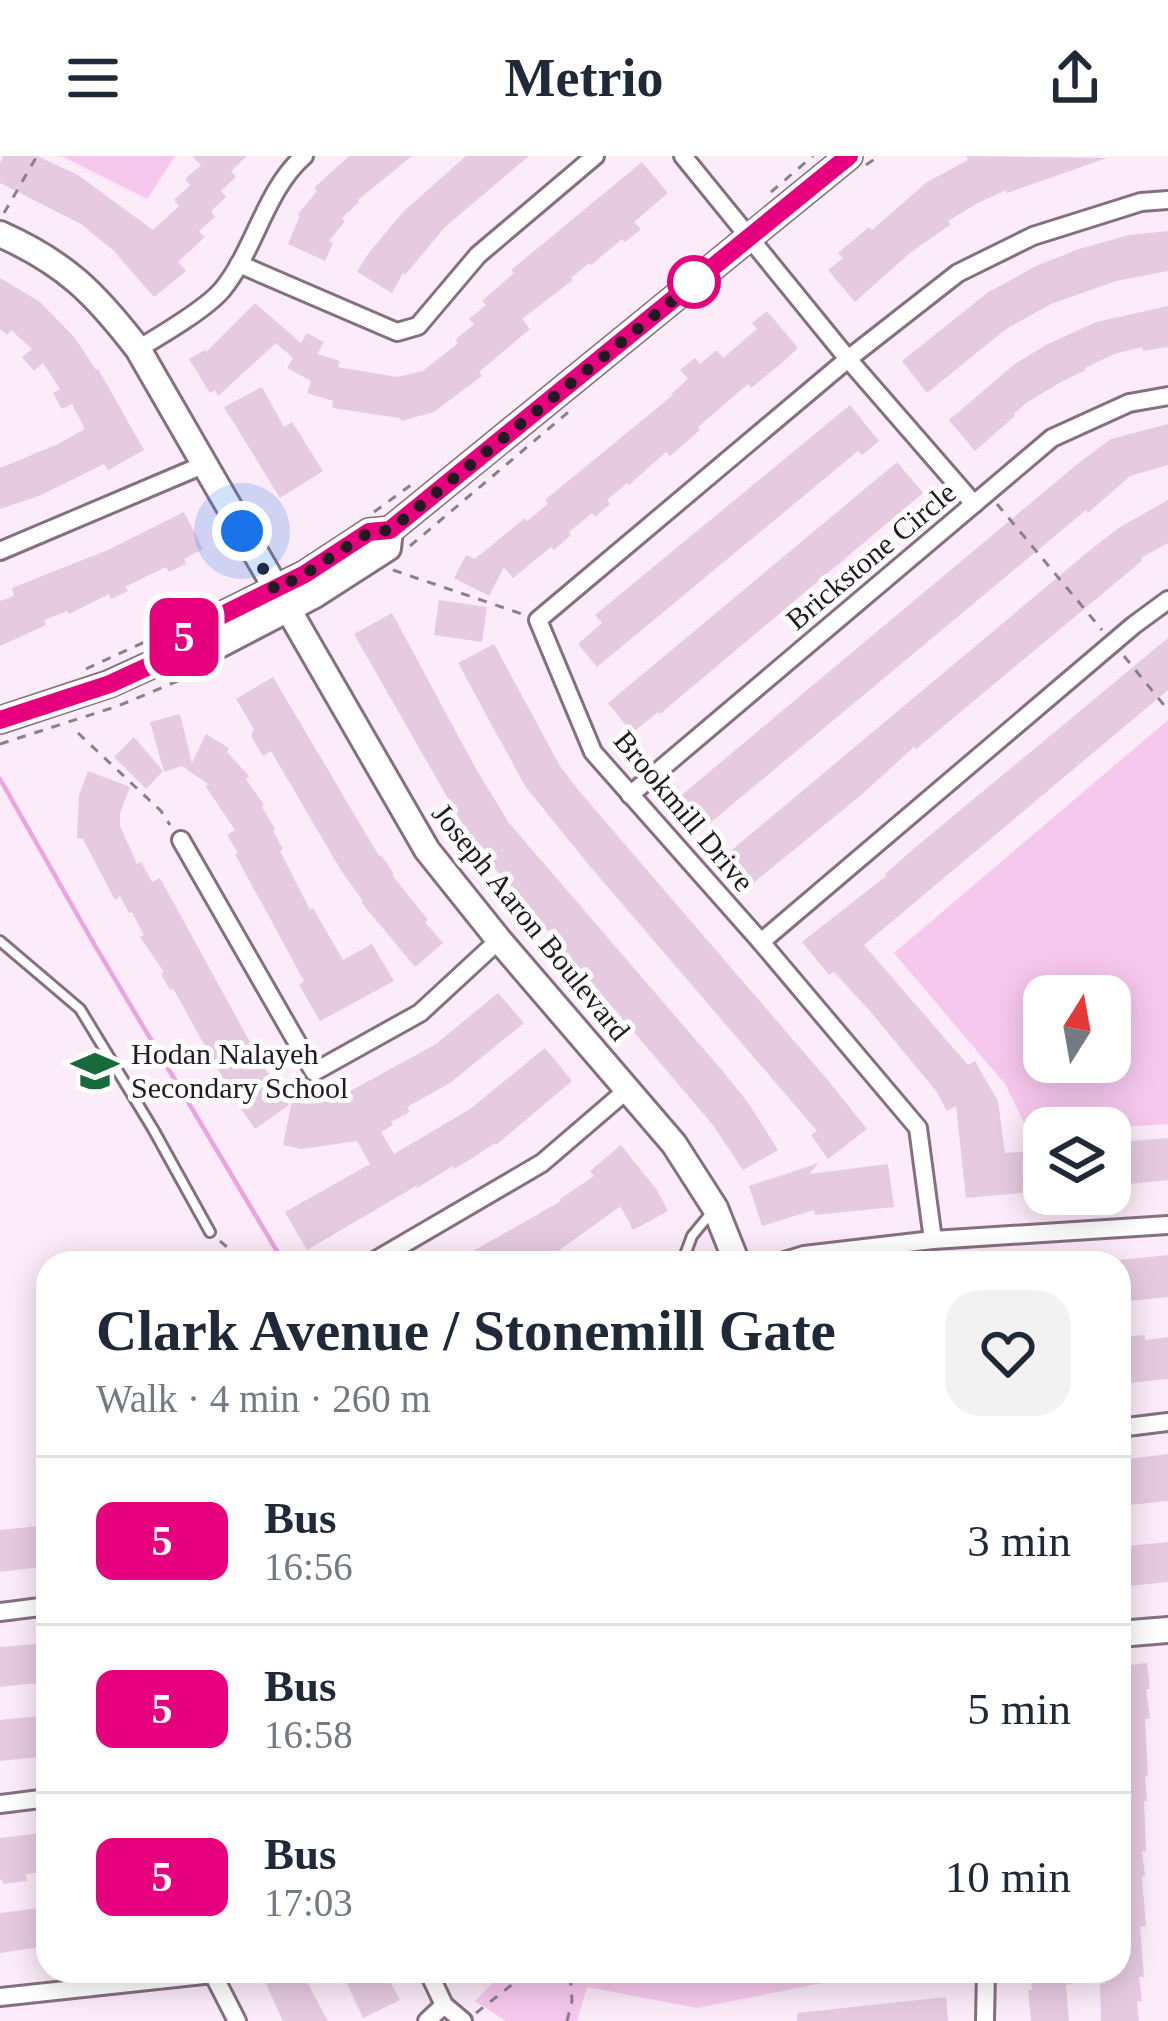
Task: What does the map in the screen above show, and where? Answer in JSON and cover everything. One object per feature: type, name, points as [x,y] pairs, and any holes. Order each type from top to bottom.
[{"type":"street","points":[[138,349],[220,293],[289,169],[304,156]]},
{"type":"street","points":[[239,264],[397,332],[418,326],[478,255],[595,156]]},
{"type":"street","points":[[683,156],[848,359],[981,499]]},
{"type":"street","points":[[0,720],[110,684],[175,654],[196,657],[281,600],[388,548],[390,530],[849,156]]},
{"type":"street","points":[[538,620],[848,359],[958,273],[1033,236],[1141,202],[1168,200]]},
{"type":"street","name":"Joseph Aaron Boulevard","points":[[0,234],[71,273],[138,349],[427,850],[674,1144],[715,1208],[732,1251]]},
{"type":"street","name":"Brickstone Circle","points":[[630,795],[1052,438],[1129,404],[1168,396]]},
{"type":"street","points":[[0,551],[203,465]]},
{"type":"street","points":[[761,942],[1168,600]]},
{"type":"street","name":"Brookmill Drive","points":[[538,620],[593,752],[918,1128],[932,1240]]},
{"type":"street","points":[[181,841],[314,1072],[420,1013],[499,940]]},
{"type":"street","points":[[392,1251],[542,1163],[627,1090]]},
{"type":"street","points":[[844,1251],[932,1240],[1168,1225]]},
{"type":"street","points":[[1131,1427],[1168,1422]]},
{"type":"street","points":[[0,1612],[36,1608]]},
{"type":"street","points":[[1131,1633],[1168,1630]]},
{"type":"street","points":[[0,1804],[36,1800]]},
{"type":"street","points":[[0,1997],[130,1983]]},
{"type":"street","points":[[218,1983],[237,2021]]},
{"type":"street","points":[[434,1983],[445,2006],[465,2021]]},
{"type":"street","points":[[985,2021],[986,1983]]},
{"type":"street","points":[[427,2021],[445,2006]]},
{"type":"lane","points":[[0,941],[80,1009],[210,1232]]},
{"type":"lane","points":[[686,1251],[692,1236],[715,1208]]},
{"type":"path","points":[[0,220],[37,156]]},
{"type":"path","points":[[770,193],[813,156]]},
{"type":"path","points":[[981,499],[1168,710]]},
{"type":"path","points":[[392,570],[538,620]]},
{"type":"path","points":[[83,670],[180,625]]},
{"type":"path","points":[[78,733],[161,811],[181,841]]},
{"type":"path","points":[[210,1232],[231,1251]]},
{"type":"path","points":[[465,2021],[514,1983]]},
{"type":"path","points":[[567,2021],[571,1983]]},
{"type":"shaded area","points":[[61,156],[175,156],[147,199]]},
{"type":"shaded area","points":[[1168,720],[1168,1124],[1131,1127],[1131,1107],[1023,1107],[1023,1121],[1005,1084],[894,953]]},
{"type":"shaded area","points":[[492,1983],[823,1983],[697,2008],[587,1987],[577,2021],[506,2021],[475,2001]]},
{"type":"building","points":[[3,156],[37,156],[78,175],[153,230],[179,206],[174,200],[190,185],[185,179],[201,165],[192,156],[247,156],[231,171],[236,177],[221,191],[226,197],[211,211],[215,217],[199,231],[205,237],[178,262],[186,271],[154,297],[114,251],[81,224],[0,183]]},
{"type":"building","points":[[349,156],[412,156],[342,218],[345,221],[329,241],[333,243],[325,261],[288,244],[298,214],[317,191],[314,188]]},
{"type":"building","points":[[466,156],[529,156],[445,227],[403,273],[392,293],[357,272],[403,212]]},
{"type":"building","points":[[966,156],[1107,158],[978,203],[948,221],[951,224],[855,302],[828,270],[843,258],[838,253],[927,182],[968,160]]},
{"type":"building","points":[[642,162],[668,193],[634,222],[641,229],[589,263],[522,319],[530,329],[479,372],[482,376],[434,412],[401,421],[332,408],[333,401],[307,393],[311,381],[287,368],[293,358],[276,343],[218,396],[215,390],[210,393],[189,359],[206,352],[255,303],[301,343],[307,333],[324,342],[317,354],[340,361],[338,367],[397,377],[423,371],[458,343],[455,340],[474,324],[469,319],[486,305],[482,301],[514,273],[511,270]]},
{"type":"building","points":[[1168,231],[1168,271],[1116,281],[1051,304],[1006,329],[927,393],[902,361],[987,293],[1036,266],[1129,235]]},
{"type":"building","points":[[0,278],[40,302],[75,338],[144,450],[108,470],[104,464],[0,509],[0,468],[85,429],[72,404],[62,409],[53,393],[60,389],[43,363],[34,371],[22,357],[32,349],[11,330],[7,335],[0,329]]},
{"type":"building","points":[[1168,306],[1168,347],[1114,354],[1085,368],[1026,403],[975,451],[949,420],[1016,363],[1046,345],[1096,322]]},
{"type":"building","points":[[767,311],[798,348],[783,362],[751,388],[748,384],[670,456],[666,452],[627,483],[607,500],[610,504],[595,517],[592,513],[554,550],[551,547],[513,578],[504,567],[489,596],[454,578],[466,555],[475,559],[525,518],[527,521],[548,504],[545,500],[673,395],[688,379],[680,370],[695,358],[700,364],[717,350],[723,358],[757,329],[752,323]]},
{"type":"building","points":[[262,387],[284,427],[292,422],[323,471],[280,498],[224,407]]},
{"type":"building","points":[[850,405],[879,441],[862,455],[858,451],[597,667],[578,644],[602,623],[595,615]]},
{"type":"building","points":[[1168,424],[1168,465],[1130,476],[1088,513],[1086,510],[704,828],[678,798],[1081,461],[1111,439]]},
{"type":"building","points":[[897,462],[923,493],[632,733],[608,703]]},
{"type":"building","points":[[1168,500],[1168,543],[1141,558],[752,884],[727,854],[1089,551]]},
{"type":"building","points":[[184,512],[203,549],[184,559],[186,564],[169,572],[166,567],[111,599],[109,594],[69,614],[44,620],[46,625],[0,646],[0,601],[14,596],[12,588],[108,550]]},
{"type":"building","points":[[439,600],[487,607],[482,642],[434,635]]},
{"type":"building","points":[[392,613],[509,823],[726,1075],[778,1150],[743,1170],[712,1124],[474,844],[354,634]]},
{"type":"building","points":[[1168,638],[1168,690],[864,945],[968,1065],[975,1061],[998,1101],[1005,1153],[1023,1152],[1023,1193],[966,1198],[956,1106],[947,1111],[870,1011],[834,972],[829,975],[802,942]]},
{"type":"building","points":[[494,644],[560,766],[579,791],[867,1129],[828,1159],[811,1135],[817,1131],[525,786],[458,663]]},
{"type":"building","points":[[273,677],[379,856],[443,943],[415,967],[361,902],[271,751],[263,756],[251,736],[254,729],[236,699]]},
{"type":"building","points":[[180,714],[192,763],[206,734],[229,748],[227,752],[249,776],[246,779],[264,805],[280,851],[310,910],[313,908],[343,960],[372,944],[394,981],[320,1021],[299,985],[304,981],[235,854],[227,835],[235,830],[208,784],[182,766],[164,772],[150,722]]},
{"type":"building","points":[[134,737],[163,771],[146,789],[114,757]]},
{"type":"building","points":[[88,771],[130,787],[120,826],[137,864],[141,862],[152,882],[160,878],[289,1105],[255,1129],[173,988],[170,990],[164,972],[140,937],[144,935],[132,912],[120,896],[115,900],[83,839],[77,838],[79,795]]},
{"type":"building","points":[[498,993],[524,1023],[450,1083],[407,1107],[410,1112],[381,1132],[394,1154],[470,1109],[545,1048],[572,1081],[496,1145],[307,1250],[285,1212],[370,1164],[357,1141],[302,1149],[283,1145],[292,1101],[332,1101],[436,1044]]},
{"type":"building","points":[[1168,1138],[1168,1180],[1131,1184],[1131,1141]]},
{"type":"building","points":[[621,1145],[668,1211],[633,1230],[618,1208],[558,1251],[473,1251],[561,1201],[594,1176],[590,1171]]},
{"type":"building","points":[[819,1163],[809,1174],[888,1164],[894,1207],[815,1215],[814,1210],[762,1226],[749,1186]]},
{"type":"building","points":[[1168,1255],[1168,1297],[1131,1301],[1131,1259]]},
{"type":"building","points":[[1131,1336],[1168,1337],[1168,1379],[1131,1383]]},
{"type":"building","points":[[1168,1454],[1168,1501],[1131,1505],[1131,1459]]},
{"type":"building","points":[[36,1526],[36,1568],[0,1572],[0,1530]]},
{"type":"building","points":[[1168,1542],[1168,1582],[1131,1586],[1131,1546]]},
{"type":"building","points":[[36,1644],[36,1683],[0,1687],[0,1647]]},
{"type":"building","points":[[1147,1663],[1150,1689],[1146,1689],[1150,1718],[1145,1719],[1142,2001],[1137,2002],[1139,2021],[1101,2021],[1100,1984],[1131,1983],[1131,1665]]},
{"type":"building","points":[[36,1716],[36,1757],[0,1761],[0,1720]]},
{"type":"building","points":[[36,1834],[36,1873],[26,1874],[27,1881],[3,1884],[0,1880],[0,1838]]},
{"type":"building","points":[[36,1908],[36,1948],[0,1953],[0,1913]]},
{"type":"building","points":[[266,1983],[307,1983],[328,2021],[283,2021]]},
{"type":"building","points":[[347,1983],[391,1983],[400,2000],[363,2018]]},
{"type":"building","points":[[1031,1983],[1071,1983],[1066,1985],[1069,2021],[1031,2021],[1028,1990],[1032,1990]]},
{"type":"building","points":[[946,1997],[948,2021],[797,2021],[797,2013]]},
{"type":"waterway","points":[[0,779],[277,1251]]},
{"type":"bus line","name":"5","points":[[0,720],[110,684],[175,654],[186,633],[305,574],[369,532],[390,530],[849,156]]},
{"type":"place","name":"Hodan Nalayeh Secondary School","points":[[95,1071]]},
{"type":"route","points":[[242,531],[275,590],[369,532],[390,530],[700,278],[694,282]]}]
